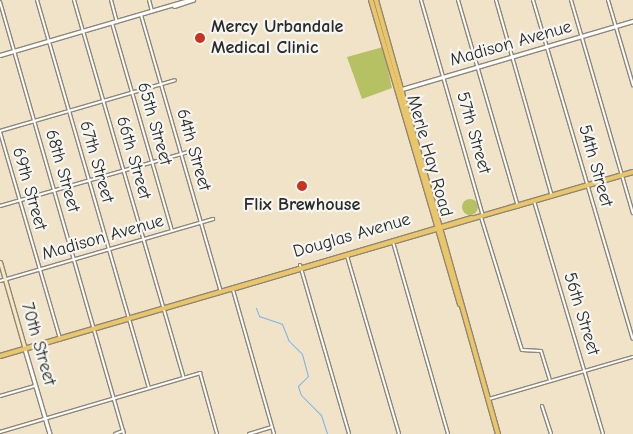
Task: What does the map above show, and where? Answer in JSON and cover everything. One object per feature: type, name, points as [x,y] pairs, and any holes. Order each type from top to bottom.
[{"type":"main road","name":"Merle Hay Road","points":[[371,0],[399,90],[498,434]]},
{"type":"main road","name":"Merle Hay Road","points":[[376,0],[399,90]]},
{"type":"main road","name":"Douglas Avenue","points":[[0,356],[633,172]]},
{"type":"main road","name":"70th Street","points":[[0,262],[25,349]]},
{"type":"street","name":"67th Street","points":[[37,0],[149,388]]},
{"type":"street","name":"66th Street","points":[[74,0],[184,378]]},
{"type":"street","points":[[111,0],[117,22]]},
{"type":"street","points":[[149,0],[152,12]]},
{"type":"street","points":[[172,6],[188,0]]},
{"type":"street","points":[[0,55],[193,0]]},
{"type":"street","name":"57th Street","points":[[421,0],[521,349],[541,351],[550,381]]},
{"type":"street","points":[[458,0],[518,206]]},
{"type":"street","points":[[496,0],[552,196]]},
{"type":"street","name":"54th Street","points":[[533,0],[633,339]]},
{"type":"street","points":[[571,0],[633,213]]},
{"type":"street","points":[[608,0],[633,85]]},
{"type":"street","name":"68th Street","points":[[0,2],[124,433]]},
{"type":"street","name":"64th Street","points":[[141,15],[221,292]]},
{"type":"street","name":"Madison Avenue","points":[[399,90],[633,21]]},
{"type":"street","name":"65th Street","points":[[112,23],[172,231]]},
{"type":"street","points":[[0,132],[175,80]]},
{"type":"street","name":"69th Street","points":[[0,132],[60,339]]},
{"type":"street","points":[[0,206],[195,150]]},
{"type":"street","name":"56th Street","points":[[534,201],[603,434]]},
{"type":"street","name":"Madison Avenue","points":[[0,281],[213,219]]},
{"type":"street","points":[[392,241],[448,434]]},
{"type":"street","points":[[347,255],[398,434]]},
{"type":"street","points":[[301,268],[349,434]]},
{"type":"street","points":[[232,289],[274,434]]},
{"type":"street","name":"70th Street","points":[[25,349],[50,434]]},
{"type":"street","points":[[488,399],[633,357]]},
{"type":"street","points":[[0,432],[200,373],[217,434]]},
{"type":"street","points":[[0,396],[36,386]]},
{"type":"street","points":[[542,406],[551,434]]},
{"type":"street","points":[[248,434],[272,427]]},
{"type":"street","points":[[114,434],[124,433]]},
{"type":"green space","points":[[383,47],[392,88],[362,99],[347,57]]},
{"type":"green space","points":[[467,199],[473,199],[478,204],[476,213],[467,215],[462,210],[462,204]]},
{"type":"waterway","points":[[256,308],[259,316],[282,324],[289,341],[302,354],[308,376],[298,386],[301,395],[321,415],[327,434]]},
{"type":"place","name":"Mercy Urbandale Medical Clinic","points":[[200,38]]},
{"type":"place","name":"Flix Brewhouse","points":[[302,186]]}]
